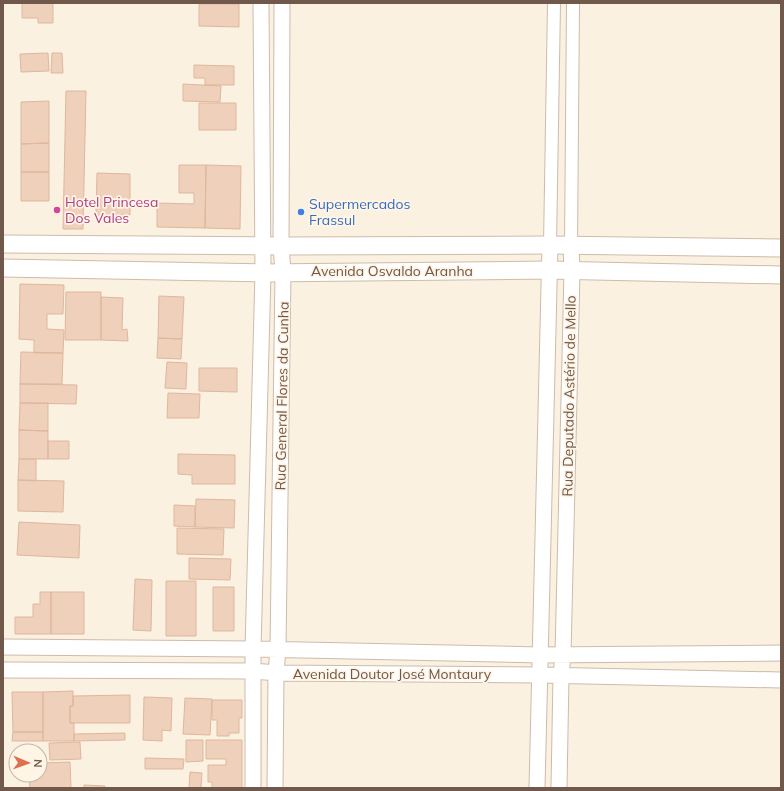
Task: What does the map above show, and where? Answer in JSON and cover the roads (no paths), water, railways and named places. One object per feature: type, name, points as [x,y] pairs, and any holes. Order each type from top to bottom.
[{"type":"main road","name":"Avenida Osvaldo Aranha","points":[[3,244],[262,246],[550,245],[781,248]]},
{"type":"main road","name":"Avenida Osvaldo Aranha","points":[[3,268],[263,273],[549,270],[781,275]]},
{"type":"street","name":"Rua General Flores da Cunha","points":[[253,788],[253,648],[263,273],[261,3]]},
{"type":"street","name":"Rua General Flores da Cunha","points":[[275,788],[283,272],[281,246],[282,3]]},
{"type":"street","name":"Rua Deputado Astério de Mello","points":[[537,788],[550,245],[554,3]]},
{"type":"street","name":"Rua Deputado Astério de Mello","points":[[559,788],[572,271],[573,3]]},
{"type":"street","points":[[553,31],[573,29]]},
{"type":"street","points":[[262,103],[282,103]]},
{"type":"street","points":[[546,410],[568,410]]},
{"type":"street","points":[[256,532],[280,532]]},
{"type":"street","name":"Avenida Doutor José Montaury","points":[[3,647],[253,648],[540,655],[781,652]]},
{"type":"street","name":"Avenida Doutor José Montaury","points":[[3,670],[253,671],[276,673],[539,675],[781,680]]},
{"type":"place","name":"Hotel Princesa Dos Vales","points":[[57,210]]},
{"type":"place","name":"Supermercados Frassul","points":[[301,212]]}]
